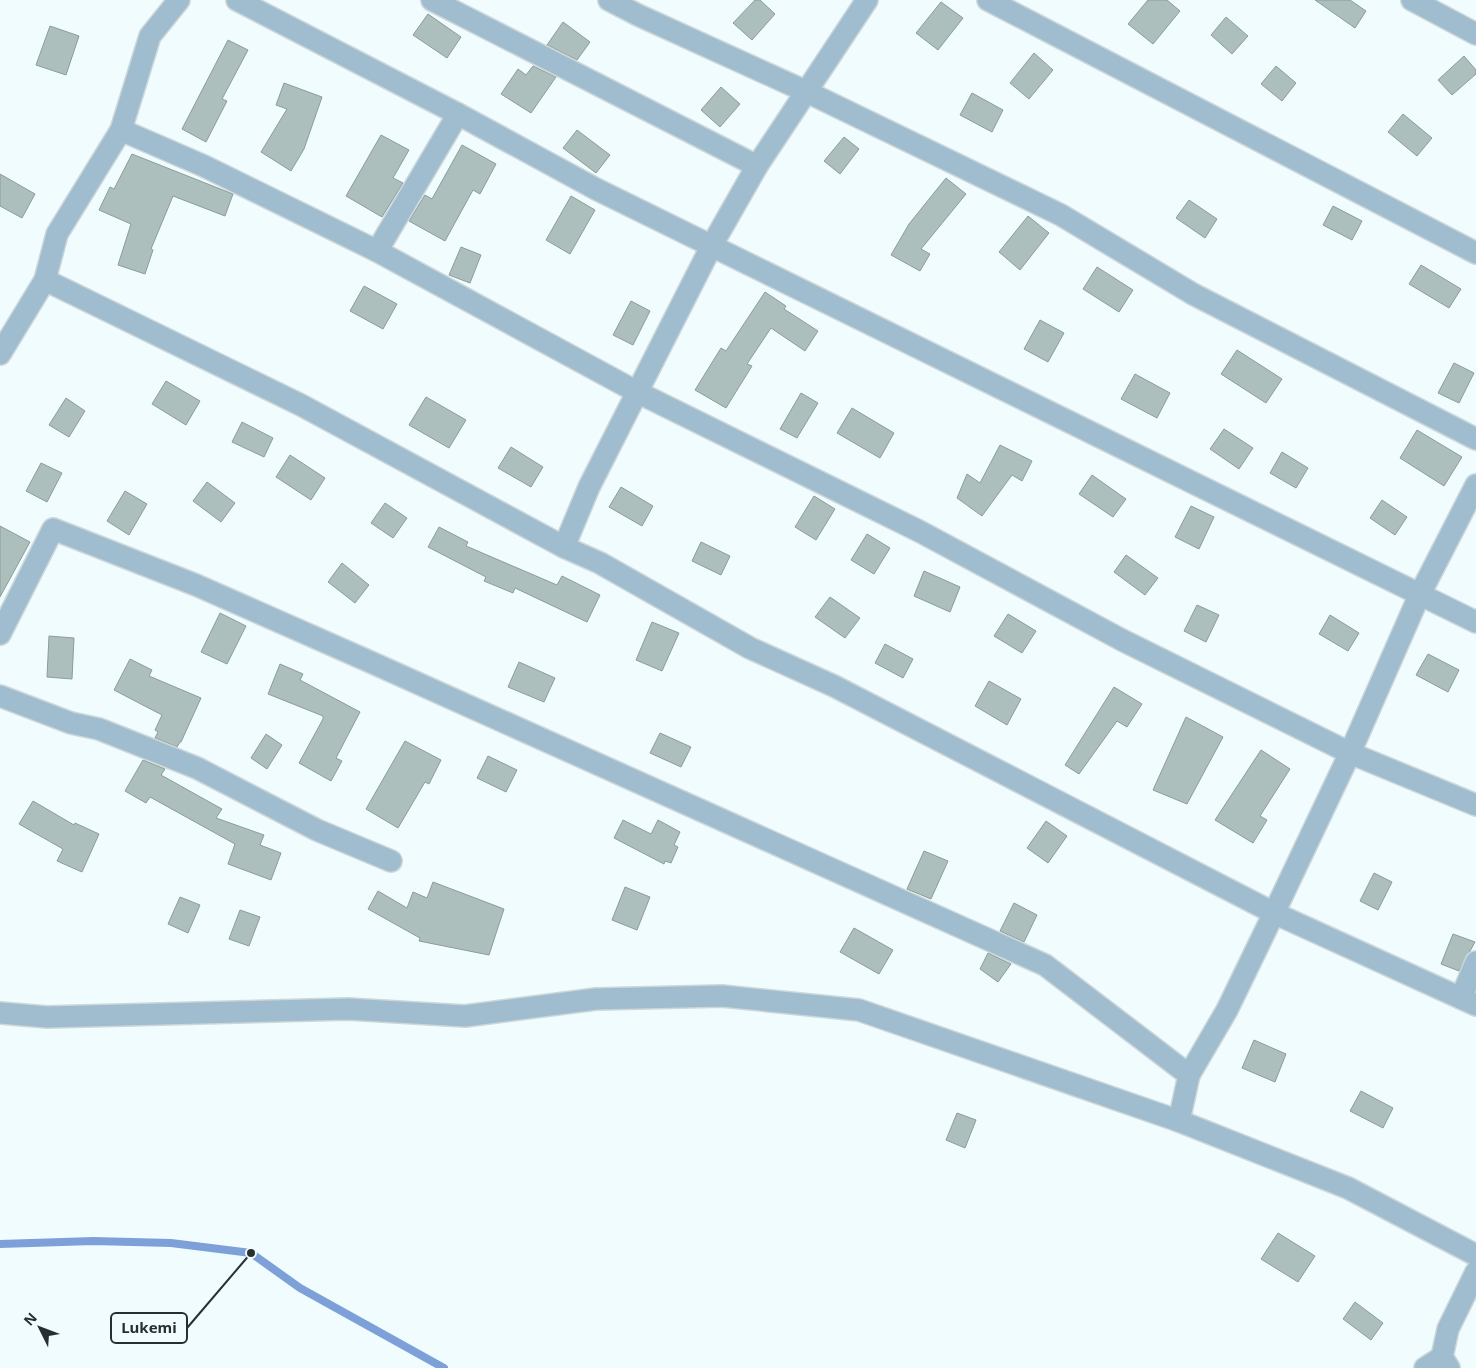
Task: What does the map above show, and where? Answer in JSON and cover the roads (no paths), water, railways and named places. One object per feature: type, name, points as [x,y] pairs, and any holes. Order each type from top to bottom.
[{"type":"street","points":[[1,349],[45,280],[57,234],[121,130],[150,36],[179,0]]},
{"type":"street","points":[[237,0],[458,114],[596,189],[1419,596],[1476,622]]},
{"type":"street","points":[[432,0],[756,166]]},
{"type":"street","points":[[609,0],[805,91],[1061,215],[1193,294],[1476,439]]},
{"type":"street","points":[[564,547],[589,487],[712,245],[756,166],[867,0]]},
{"type":"street","points":[[988,0],[1476,253]]},
{"type":"street","points":[[1412,0],[1476,34]]},
{"type":"street","points":[[377,251],[458,114]]},
{"type":"street","points":[[121,130],[204,166],[377,251],[638,392],[919,531],[1122,640],[1350,753],[1476,805]]},
{"type":"street","points":[[45,280],[302,405],[564,547],[600,563],[750,648],[834,686],[1274,913],[1468,1002],[1476,962]]},
{"type":"street","points":[[1179,1121],[1189,1076],[1227,1010],[1350,753],[1419,596],[1476,485]]},
{"type":"street","points":[[0,634],[53,529],[196,585],[322,640],[1045,965],[1189,1076]]},
{"type":"street","points":[[0,696],[71,723],[99,729],[197,768],[317,830],[391,861]]},
{"type":"street","points":[[0,1013],[47,1017],[348,1010],[465,1016],[596,999],[722,996],[859,1010],[1179,1121],[1348,1188],[1476,1255]]},
{"type":"street","points":[[1438,1364],[1448,1329],[1476,1272]]},
{"type":"waterway","points":[[0,1244],[93,1241],[171,1243],[251,1253],[300,1288],[444,1368]]},
{"type":"place","name":"Lukemi","points":[[251,1253]]}]
